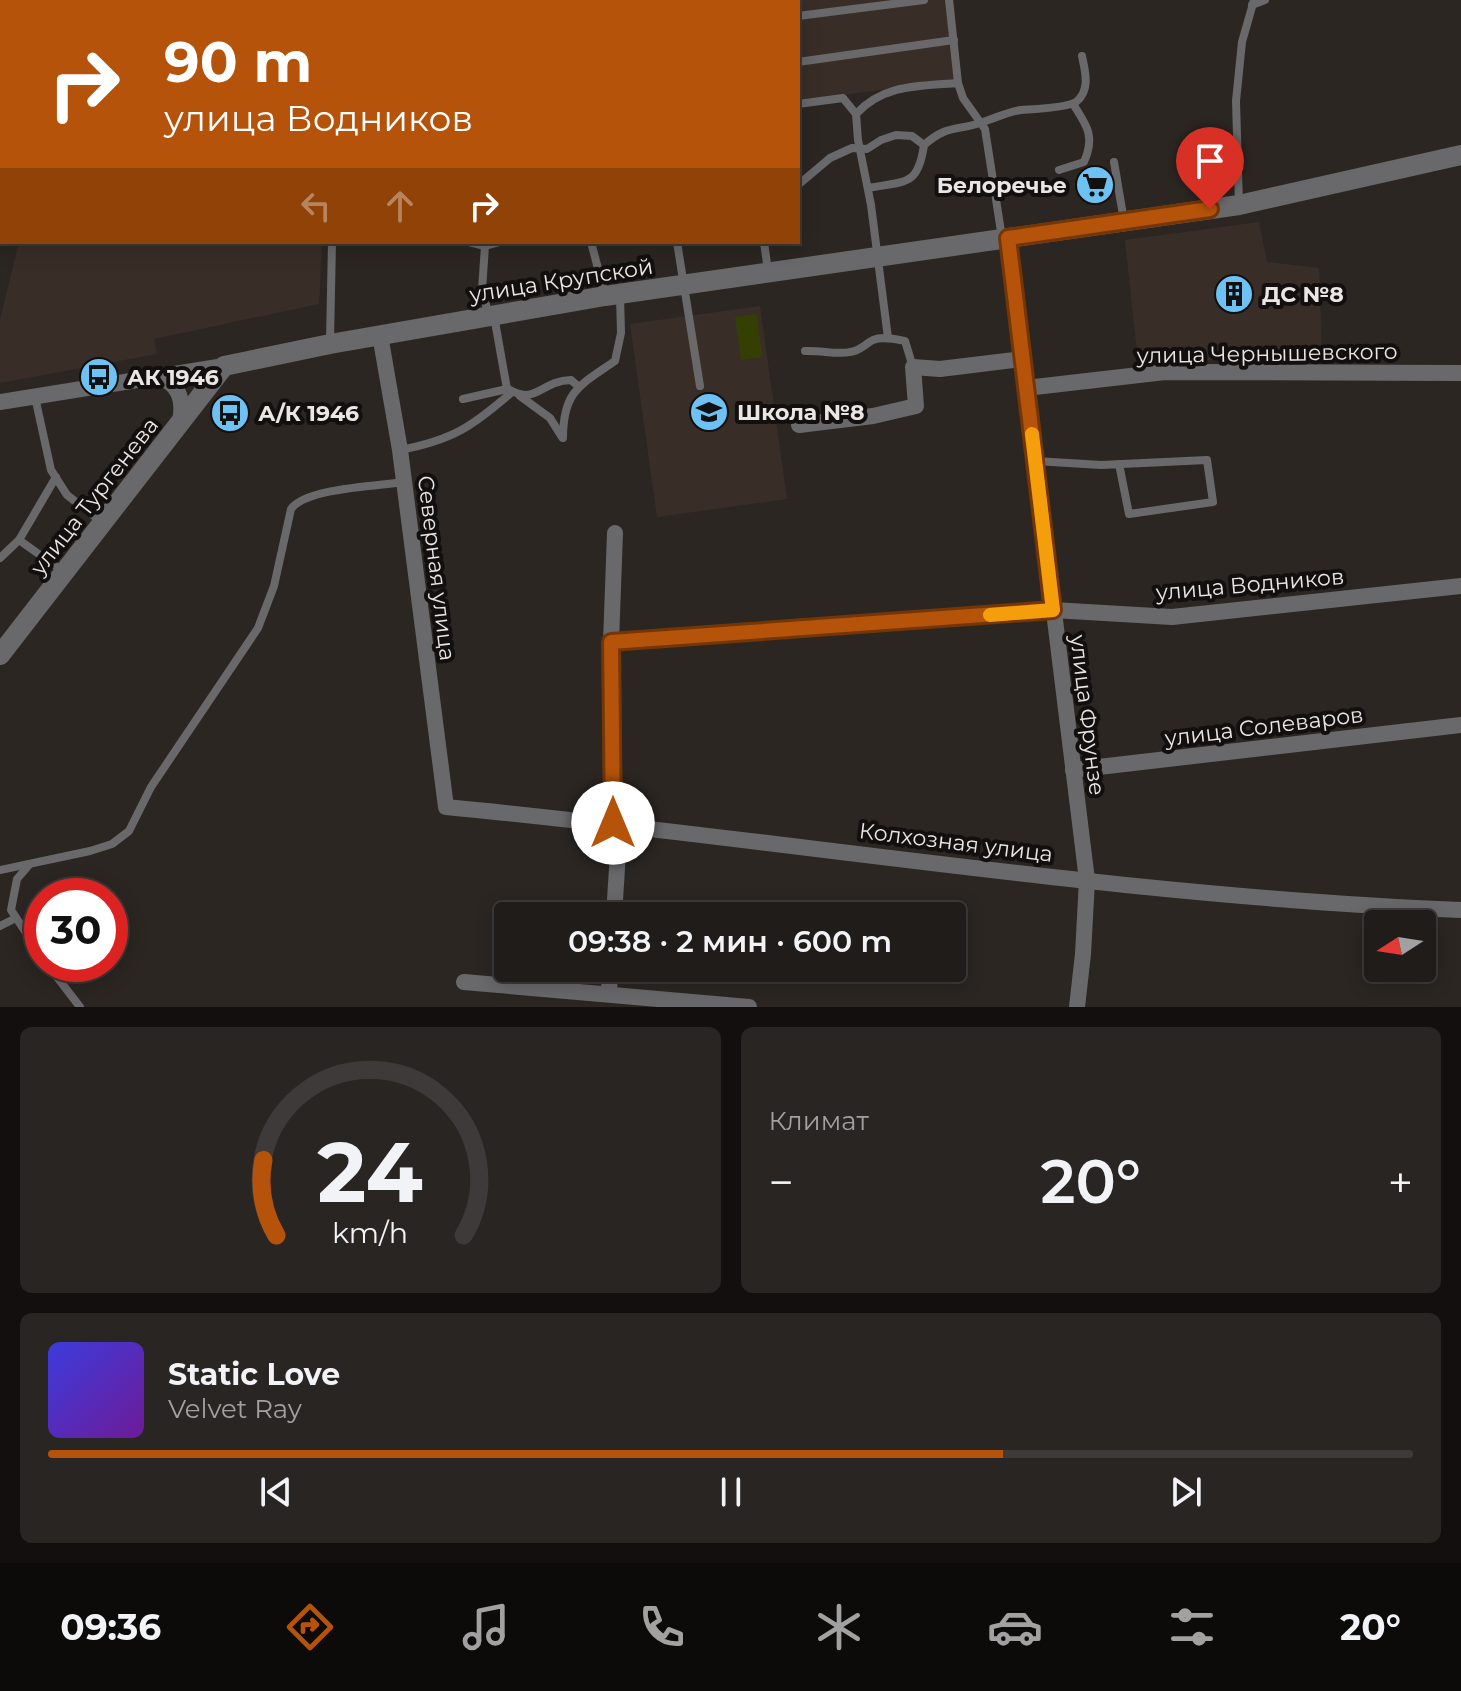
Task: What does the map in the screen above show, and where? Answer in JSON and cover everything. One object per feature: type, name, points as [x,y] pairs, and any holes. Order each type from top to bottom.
[{"type":"street","name":"улица Крупской","points":[[0,402],[224,366],[330,344],[612,295],[1239,205],[1461,155]]},
{"type":"street","name":"улица Фрунзе","points":[[1005,239],[1036,461],[1087,880],[1077,1007]]},
{"type":"street","name":"Северная улица","points":[[380,335],[400,450],[446,807]]},
{"type":"street","points":[[799,425],[873,416],[916,406],[913,367],[940,369],[1022,359]]},
{"type":"street","name":"улица Тургенева","points":[[0,655],[224,366]]},
{"type":"street","name":"улица Чернышевского","points":[[1026,388],[1165,372],[1461,373]]},
{"type":"street","points":[[156,377],[165,379],[178,390],[183,406],[178,428]]},
{"type":"street","points":[[615,533],[611,642],[613,823],[618,852],[615,902]]},
{"type":"street","name":"улица Водников","points":[[611,642],[1053,610],[1172,617],[1461,586]]},
{"type":"street","name":"улица Солеваров","points":[[1073,770],[1461,725]]},
{"type":"street","name":"Колхозная улица","points":[[446,807],[613,823],[1087,880],[1381,907],[1461,910]]},
{"type":"street","points":[[464,982],[749,1007]]},
{"type":"street","points":[[609,982],[609,993]]},
{"type":"lane","points":[[800,16],[924,0]]},
{"type":"lane","points":[[949,0],[958,83],[963,98],[985,129],[1005,239]]},
{"type":"lane","points":[[1239,205],[1236,101],[1242,42],[1253,3],[1265,0]]},
{"type":"lane","points":[[800,62],[954,40]]},
{"type":"lane","points":[[868,188],[908,181],[921,169],[924,145],[934,136],[956,126],[981,123],[994,116],[1016,111],[1073,104],[1081,96],[1087,77],[1082,56]]},
{"type":"lane","points":[[856,114],[867,102],[884,92],[958,83]]},
{"type":"lane","points":[[800,104],[843,98],[856,114],[888,338]]},
{"type":"lane","points":[[1059,170],[1084,162],[1092,144],[1085,122],[1073,104]]},
{"type":"lane","points":[[800,183],[830,158],[852,148],[867,149],[896,135],[912,136],[924,145]]},
{"type":"lane","points":[[1114,162],[1124,222]]},
{"type":"lane","points":[[330,344],[332,244]]},
{"type":"lane","points":[[477,244],[492,244]]},
{"type":"lane","points":[[485,246],[482,290],[513,392],[550,418],[563,438],[563,415],[572,393],[615,361],[621,333],[612,295],[592,244]]},
{"type":"lane","points":[[677,244],[700,386]]},
{"type":"lane","points":[[764,244],[768,271]]},
{"type":"lane","points":[[805,351],[827,350],[847,354],[875,339],[888,338],[905,341],[913,367]]},
{"type":"lane","points":[[463,399],[513,392],[534,394],[554,380],[571,380],[579,387]]},
{"type":"lane","points":[[400,450],[458,434],[477,423],[513,392]]},
{"type":"lane","points":[[35,396],[51,470],[67,495],[104,524]]},
{"type":"lane","points":[[1036,461],[1119,464],[1207,460],[1213,502],[1129,514],[1119,464]]},
{"type":"lane","points":[[0,558],[19,540],[56,477]]},
{"type":"lane","points":[[0,870],[90,851],[112,844],[129,831],[151,787],[258,628],[274,586],[291,509],[302,498],[404,482]]},
{"type":"lane","points":[[19,540],[65,573]]},
{"type":"lane","points":[[24,930],[11,910],[11,898],[17,879],[30,864]]},
{"type":"lane","points":[[0,926],[16,918]]},
{"type":"lane","points":[[61,982],[80,1007]]},
{"type":"shaded area","points":[[800,0],[954,0],[961,79],[800,101]]},
{"type":"shaded area","points":[[1259,222],[1267,262],[1319,268],[1322,357],[1138,362],[1125,240]]},
{"type":"shaded area","points":[[19,244],[322,244],[319,304],[154,339],[157,354],[0,383],[0,320]]},
{"type":"shaded area","name":"Школа №8","points":[[760,306],[787,499],[657,517],[630,324]]},
{"type":"green space","points":[[757,314],[762,357],[741,360],[735,317]]},
{"type":"slow traffic","points":[[990,615],[1053,610],[1032,434]]},
{"type":"place","name":"Белоречье","points":[[1095,185]]},
{"type":"place","name":"ДС №8","points":[[1234,294]]},
{"type":"place","name":"АК 1946","points":[[99,377]]},
{"type":"place","name":"Школа №8","points":[[709,412]]},
{"type":"place","name":"А/К 1946","points":[[230,413]]},
{"type":"route","points":[[613,823],[611,642],[1053,610],[1008,238],[1210,209]]}]
